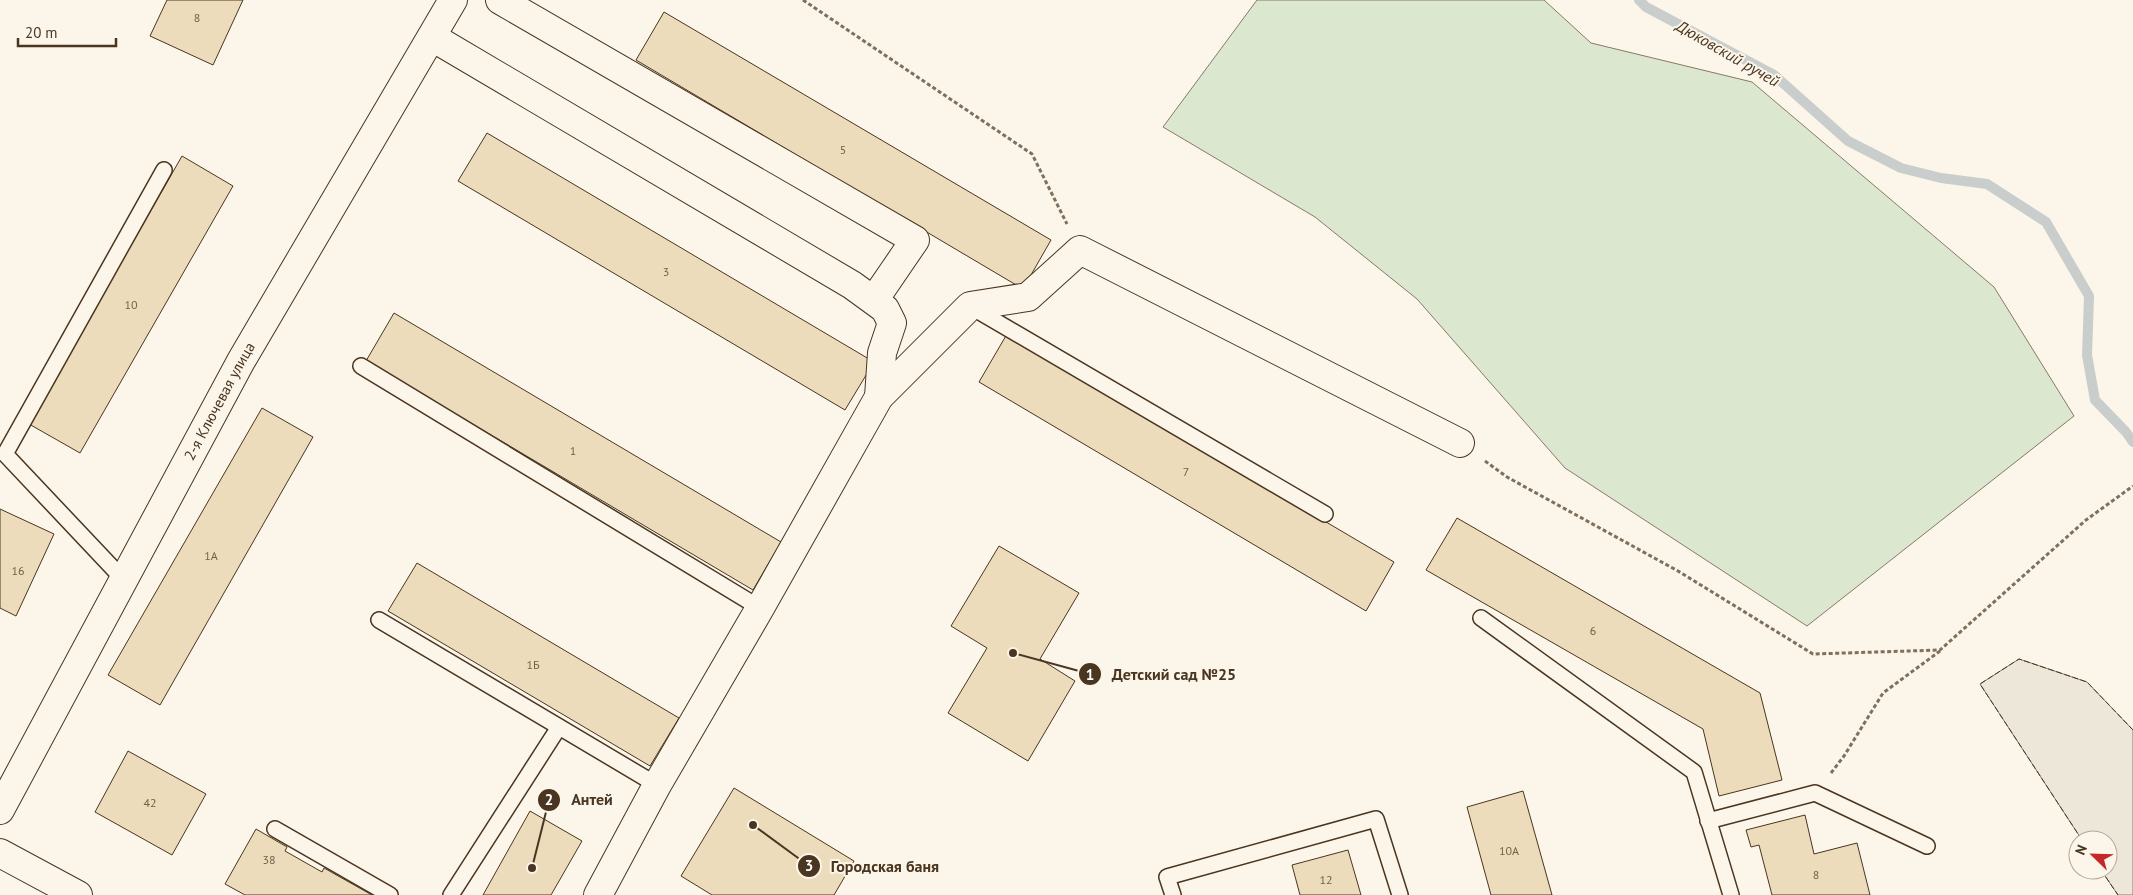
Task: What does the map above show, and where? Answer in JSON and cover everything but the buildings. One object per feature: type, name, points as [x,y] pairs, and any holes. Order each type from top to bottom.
[{"type":"street","name":"2-я Ключевая улица","points":[[0,810],[241,361],[453,0]]},
{"type":"street","points":[[500,0],[915,240],[874,300]]},
{"type":"street","points":[[432,37],[874,300],[886,309],[892,323],[882,353],[879,397]]},
{"type":"street","points":[[598,895],[657,785],[879,397],[970,306],[1028,297],[1080,250],[1460,443]]},
{"type":"street","points":[[0,853],[78,895]]},
{"type":"lane","points":[[124,580],[5,454],[164,170]]},
{"type":"lane","points":[[970,306],[1325,514]]},
{"type":"lane","points":[[361,366],[760,608]]},
{"type":"lane","points":[[1481,618],[1694,772],[1731,895]]},
{"type":"lane","points":[[379,620],[657,785]]},
{"type":"lane","points":[[451,895],[559,727]]},
{"type":"lane","points":[[1708,821],[1815,793],[1927,846]]},
{"type":"lane","points":[[1173,895],[1168,877],[1376,819],[1400,895]]},
{"type":"lane","points":[[275,829],[390,895]]},
{"type":"path","points":[[803,0],[1032,154],[1080,250]]},
{"type":"path","points":[[1460,443],[1507,477],[1678,571],[1814,654],[1940,650]]},
{"type":"path","points":[[1815,793],[1844,756],[1883,693],[1940,650],[2086,520],[2133,486]]},
{"type":"green space","points":[[1257,0],[1544,0],[1591,43],[1752,82],[1994,287],[2074,416],[1807,626],[1565,468],[1417,299],[1315,217],[1163,127]]},
{"type":"shaded area","points":[[2019,659],[2087,682],[2133,730],[2133,895],[2118,895],[2108,880],[2118,880],[2118,830],[2075,830],[1980,684]]},
{"type":"waterway","name":"Дюковский ручей","points":[[1639,0],[1646,7],[1774,75],[1848,141],[1901,168],[1941,178],[1987,184],[2046,222],[2089,296],[2087,355],[2095,400],[2126,432],[2133,442]]},
{"type":"fence","points":[[2075,830],[1980,684],[2019,659],[2087,682],[2133,730]]},
{"type":"fence","points":[[2108,880],[2118,895]]},
{"type":"place","name":"Детский сад №25","points":[[1013,653]]},
{"type":"place","name":"Городская баня","points":[[753,825]]},
{"type":"place","name":"Антей","points":[[532,868]]}]
